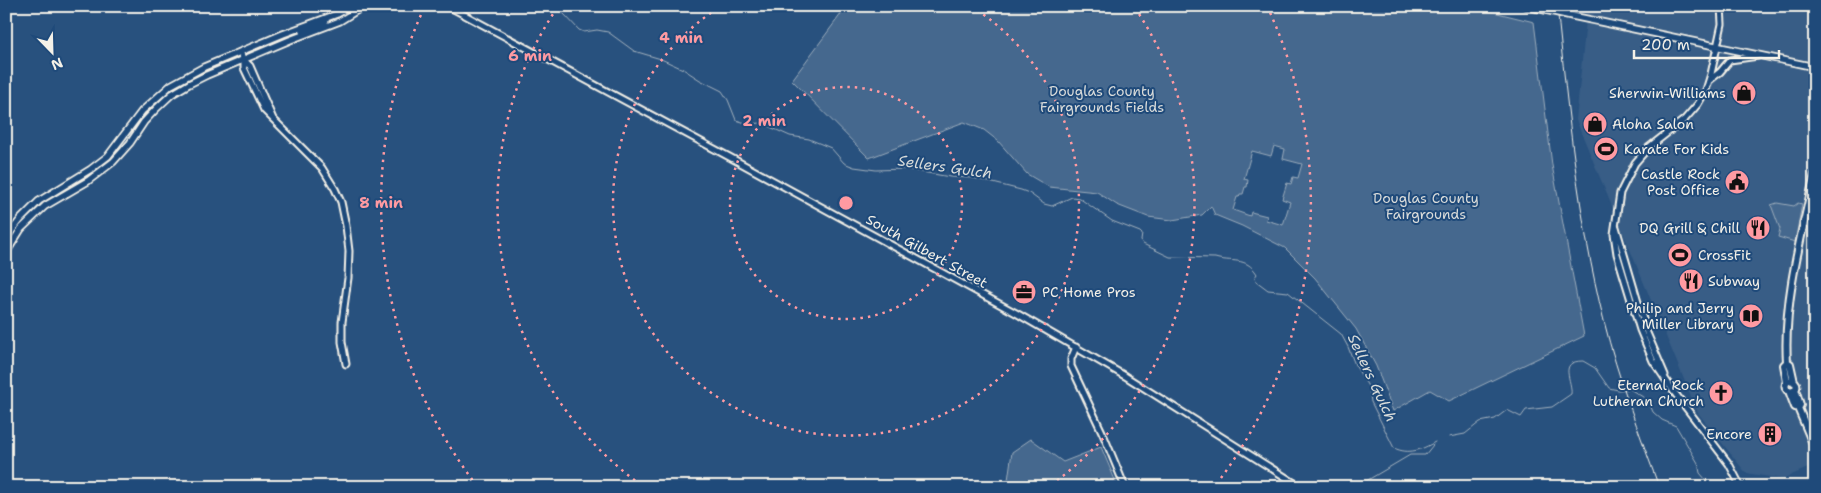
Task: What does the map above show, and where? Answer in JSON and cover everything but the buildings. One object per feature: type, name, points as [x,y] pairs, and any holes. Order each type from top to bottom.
[{"type":"main road","points":[[6,238],[39,201],[98,164],[112,151],[147,107],[171,85],[194,72],[327,18],[351,6]]},
{"type":"main road","points":[[6,253],[21,230],[37,213],[55,199],[100,172],[122,152],[144,122],[172,94],[189,84],[290,40],[340,21],[364,6]]},
{"type":"main road","points":[[1526,6],[1815,67]]},
{"type":"main road","points":[[290,40],[297,33],[323,24],[327,18]]},
{"type":"main road","points":[[122,152],[126,139],[124,136]]},
{"type":"main road","points":[[1815,174],[1788,311],[1787,362],[1784,365],[1791,382],[1796,384],[1792,390],[1795,407],[1798,408],[1815,448]]},
{"type":"main road","points":[[1791,382],[1785,387],[1792,390]]},
{"type":"street","points":[[1721,6],[1722,20],[1710,80],[1701,100],[1686,119],[1648,148],[1635,163],[1620,193],[1615,224],[1647,333],[1669,386],[1729,464],[1740,487]]},
{"type":"street","name":"South Gilbert Street","points":[[449,7],[805,198],[1076,347],[1301,487]]},
{"type":"street","points":[[240,52],[244,60],[244,68],[261,106],[327,175],[343,208],[349,262],[342,322],[342,342],[346,364]]},
{"type":"street","points":[[1710,80],[1730,60],[1761,56]]},
{"type":"street","points":[[1076,347],[1070,359],[1071,366],[1103,434],[1125,487]]},
{"type":"shaded area","points":[[1574,6],[1815,6],[1815,465],[1782,479],[1746,473],[1698,413],[1576,120],[1587,10]]},
{"type":"green space","name":"Douglas County Fairgrounds","points":[[847,6],[1469,6],[1534,22],[1552,165],[1584,336],[1449,401],[1430,390],[1393,411],[1376,366],[1356,329],[1315,278],[1285,248],[1242,226],[1215,215],[1211,206],[1202,215],[1172,220],[1148,217],[1117,205],[1097,192],[1049,187],[1027,174],[998,141],[984,130],[964,122],[869,158],[792,80]],"holes":[[[1274,146],[1285,149],[1283,159],[1302,164],[1298,178],[1293,177],[1291,184],[1287,183],[1282,199],[1290,202],[1283,225],[1266,220],[1267,216],[1251,212],[1250,216],[1233,210],[1237,197],[1243,194],[1245,187],[1247,187],[1248,180],[1244,179],[1252,151],[1271,156]]]},
{"type":"green space","points":[[1777,203],[1794,206],[1798,203],[1802,204],[1795,242],[1778,237],[1780,229],[1771,205]]},
{"type":"green space","points":[[1031,439],[1063,462],[1101,447],[1118,487],[999,487],[1008,480],[1012,452]]},
{"type":"waterway","name":"Sellers Gulch","points":[[554,6],[579,30],[584,32],[597,30],[608,32],[634,51],[661,59],[722,91],[736,120],[749,124],[761,123],[790,136],[809,139],[831,148],[844,163],[854,167],[876,170],[905,169],[950,177],[973,178],[1021,190],[1029,193],[1044,204],[1052,206],[1072,197],[1079,198],[1112,221],[1140,232],[1143,244],[1170,257],[1215,258],[1243,262],[1253,268],[1257,274],[1255,277],[1256,281],[1268,290],[1288,292],[1341,334],[1355,365],[1369,388],[1371,402],[1394,448],[1415,451],[1435,442]]},
{"type":"waterway","name":"Sellers Gulch","points":[[1449,437],[1465,434],[1480,422],[1495,419],[1507,410],[1521,417],[1526,410],[1552,407],[1571,394],[1568,373],[1570,364],[1583,361],[1595,368],[1609,388],[1618,390],[1630,389],[1648,400],[1653,412],[1662,420],[1676,426],[1698,463],[1700,473],[1712,487]]},
{"type":"waterway","points":[[1356,487],[1410,455],[1425,455],[1433,445]]},
{"type":"railway","points":[[1557,6],[1575,165],[1595,282],[1604,321],[1629,405],[1659,487]]},
{"type":"place","name":"Sherwin-Williams","points":[[1744,93]]},
{"type":"place","name":"Aloha Salon","points":[[1595,124]]},
{"type":"place","name":"Karate For Kids","points":[[1606,149]]},
{"type":"place","name":"Castle Rock Post Office","points":[[1737,182]]},
{"type":"place","name":"DQ Grill & Chill","points":[[1758,228]]},
{"type":"place","name":"CrossFit","points":[[1680,255]]},
{"type":"place","name":"Subway","points":[[1691,281]]},
{"type":"place","name":"PC Home Pros","points":[[1024,292]]},
{"type":"place","name":"Philip and Jerry Miller Library","points":[[1751,316]]},
{"type":"place","name":"Eternal Rock Lutheran Church","points":[[1721,393]]},
{"type":"place","name":"Encore","points":[[1770,434]]},
{"type":"park label","name":"Douglas County Fairgrounds Fields","points":[[1102,99]]}]
